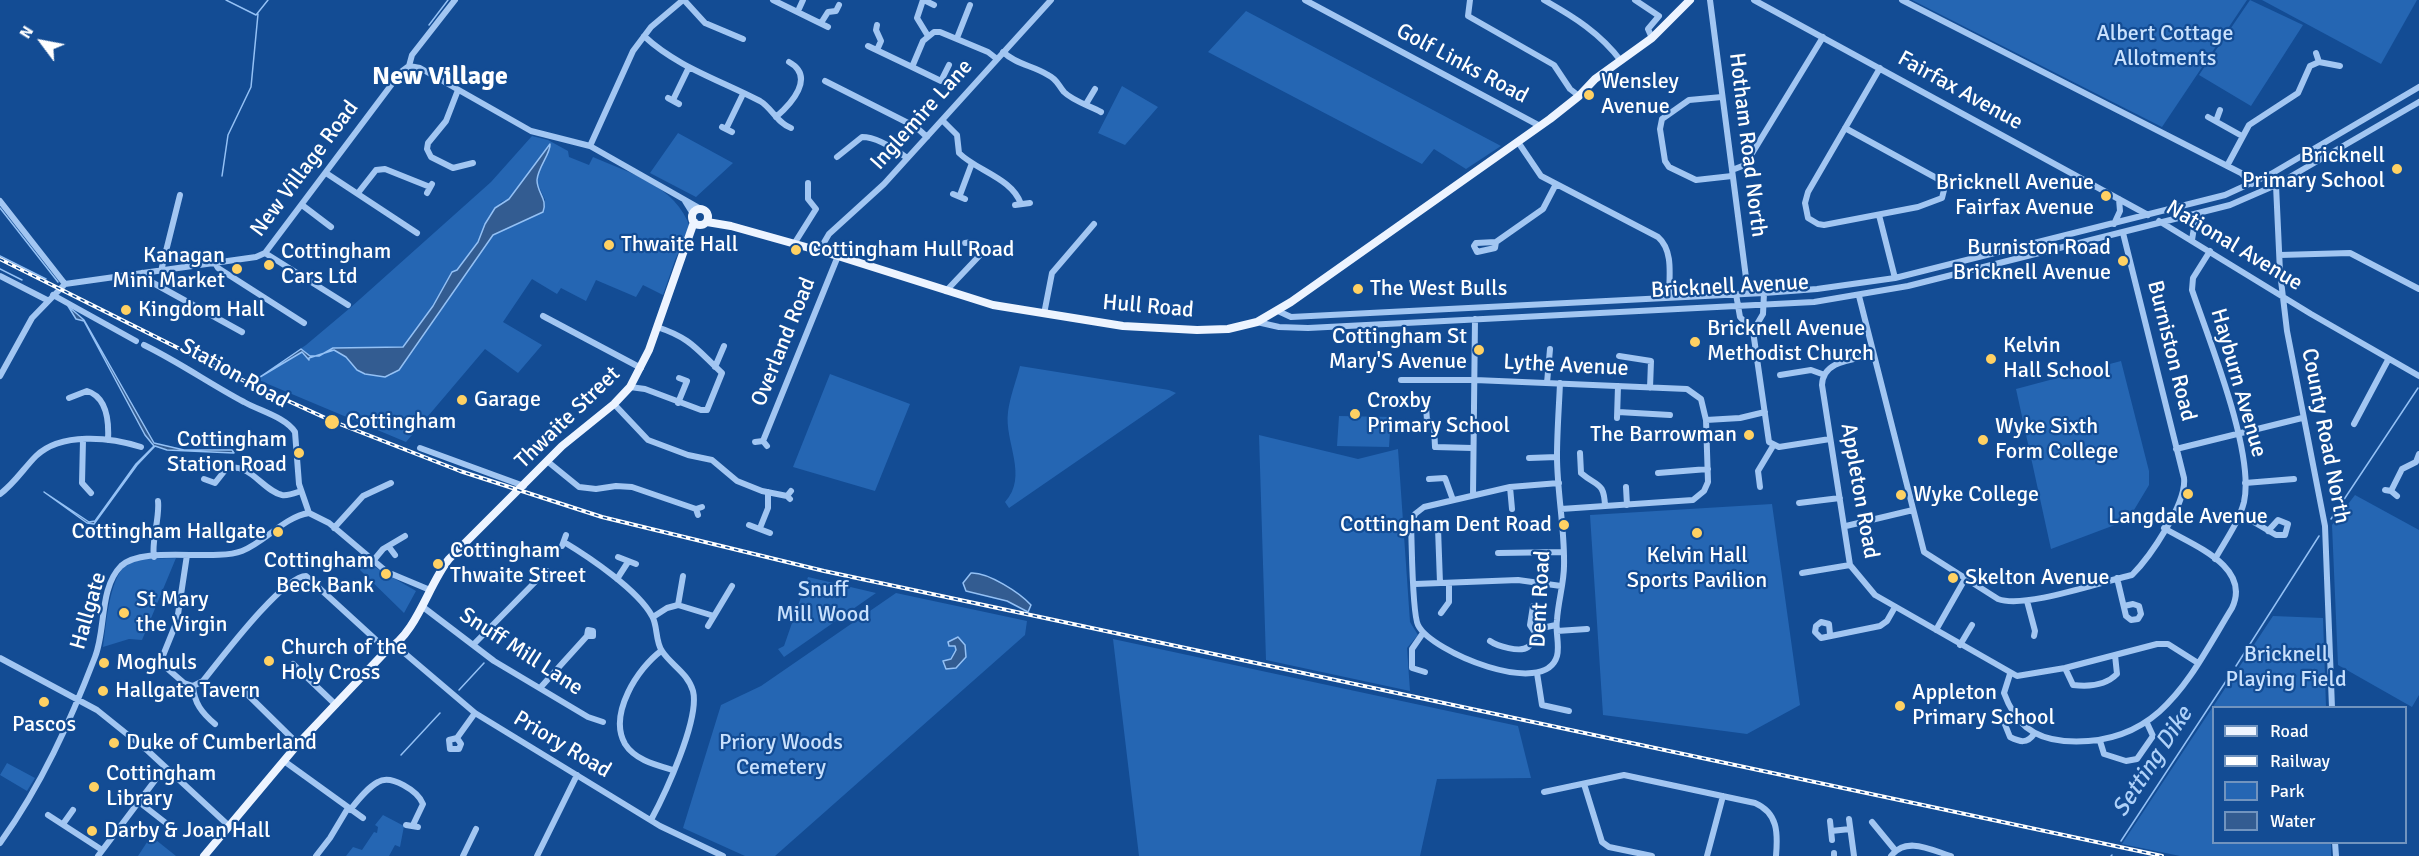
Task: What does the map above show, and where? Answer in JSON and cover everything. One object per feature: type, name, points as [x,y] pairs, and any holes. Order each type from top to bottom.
[{"type":"main road","name":"Hull Road","points":[[699,221],[730,226],[838,256],[993,305],[1124,326],[1197,330],[1228,329],[1257,322],[1278,311],[1518,142],[1652,38],[1688,0]]},
{"type":"main road","name":"Hull Road","points":[[703,210],[730,226]]},
{"type":"main road","points":[[699,221],[708,216],[703,210]]},
{"type":"main road","name":"Thwaite Street","points":[[395,645],[423,607],[437,574],[449,559],[548,461],[614,404],[630,387],[657,327],[687,243],[703,210]]},
{"type":"main road","points":[[206,854],[298,744],[387,650],[395,645]]},
{"type":"street","name":"New Village Road","points":[[65,284],[256,257],[265,252],[401,72],[409,66],[412,55],[455,0]]},
{"type":"street","points":[[590,146],[633,51],[644,36],[684,0],[705,23],[743,39]]},
{"type":"street","points":[[773,0],[828,27]]},
{"type":"street","points":[[798,11],[803,0]]},
{"type":"street","points":[[928,36],[917,18],[923,0],[934,5]]},
{"type":"street","name":"Inglemire Lane","points":[[819,251],[829,234],[884,184],[1051,0]]},
{"type":"street","name":"Golf Links Road","points":[[1305,0],[1540,126]]},
{"type":"street","points":[[1470,0],[1468,16],[1554,65],[1570,89],[1579,96]]},
{"type":"street","points":[[1544,0],[1584,23],[1610,46],[1621,61]]},
{"type":"street","points":[[1635,0],[1659,16],[1648,29],[1652,38]]},
{"type":"street","name":"Hotham Road North","points":[[1710,0],[1748,293]]},
{"type":"street","name":"Fairfax Avenue","points":[[1754,0],[2148,215]]},
{"type":"street","points":[[1902,0],[2241,173],[2252,184]]},
{"type":"street","points":[[957,38],[970,4]]},
{"type":"street","points":[[821,23],[828,12],[836,11],[839,5]]},
{"type":"street","points":[[877,25],[876,30],[881,41],[877,50]]},
{"type":"street","points":[[912,67],[928,36],[940,32],[988,52],[997,59]]},
{"type":"street","points":[[644,36],[665,54],[762,102],[776,117],[791,128]]},
{"type":"street","points":[[1722,97],[1689,99],[1662,119],[1660,129],[1665,161],[1669,166],[1696,180],[1732,173],[1745,165],[1823,37]]},
{"type":"street","points":[[868,46],[941,81],[949,65]]},
{"type":"street","points":[[1003,52],[1018,64],[1031,66],[1051,76],[1058,81],[1064,92],[1101,112]]},
{"type":"street","points":[[2316,52],[2319,62]]},
{"type":"street","points":[[776,117],[789,106],[800,86],[800,73],[796,66],[788,60]]},
{"type":"street","points":[[2227,166],[2249,125],[2287,101],[2302,88],[2305,74],[2310,66],[2319,62],[2340,66]]},
{"type":"street","points":[[409,66],[420,68],[531,131],[590,146],[679,194],[703,210]]},
{"type":"street","points":[[673,101],[689,67]]},
{"type":"street","points":[[1845,128],[1942,182],[1942,198],[1933,203],[1824,225],[1818,225],[1808,218],[1805,204],[1808,192],[1845,128],[1880,68]]},
{"type":"street","points":[[825,81],[916,127],[927,137]]},
{"type":"street","name":"Bricknell Avenue","points":[[1278,311],[1291,317],[1764,293],[1817,289],[1895,278],[2225,195],[2271,174],[2419,87]]},
{"type":"street","points":[[2302,88],[2309,91]]},
{"type":"street","points":[[1086,104],[1095,89]]},
{"type":"street","points":[[458,90],[446,121],[428,143],[427,149],[431,157],[453,168],[473,163]]},
{"type":"street","points":[[727,129],[743,94]]},
{"type":"street","name":"Bricknell Avenue","points":[[1257,322],[1279,327],[1308,328],[1736,306],[1859,296],[2230,206],[2276,185],[2419,102]]},
{"type":"street","points":[[2216,121],[2220,110]]},
{"type":"street","points":[[2377,113],[2382,123]]},
{"type":"street","points":[[2208,117],[2242,136]]},
{"type":"street","points":[[942,120],[957,135],[959,153],[994,175],[1019,198],[1018,205],[1030,204]]},
{"type":"street","points":[[837,158],[862,137],[868,137],[896,150],[907,158]]},
{"type":"street","points":[[1518,142],[1537,173],[1658,237],[1665,243],[1668,253],[1669,297]]},
{"type":"street","points":[[2291,162],[2298,172]]},
{"type":"street","points":[[959,196],[972,163]]},
{"type":"street","points":[[358,193],[376,170],[385,169],[430,188]]},
{"type":"street","points":[[326,172],[417,233]]},
{"type":"street","name":"County Road North","points":[[2271,174],[2276,185],[2284,311],[2302,418],[2325,526],[2332,706]]},
{"type":"street","points":[[794,244],[816,209],[808,199],[808,180]]},
{"type":"street","points":[[1496,242],[1543,208],[1556,184]]},
{"type":"street","points":[[679,194],[699,221]]},
{"type":"street","points":[[161,271],[180,195]]},
{"type":"street","points":[[2225,195],[2230,206]]},
{"type":"street","points":[[2114,224],[2120,211],[2119,199]]},
{"type":"street","points":[[0,201],[65,284],[32,318],[1,368],[0,376]]},
{"type":"street","points":[[302,205],[331,227]]},
{"type":"street","points":[[1879,214],[1895,278]]},
{"type":"street","name":"National Avenue","points":[[2148,215],[2388,360],[2419,376]]},
{"type":"street","points":[[2192,240],[2196,215]]},
{"type":"street","points":[[1044,314],[1052,273],[1095,224]]},
{"type":"street","name":"Burniston Road","points":[[2123,233],[2184,477],[2184,492],[2180,504],[2164,528]]},
{"type":"street","points":[[946,291],[981,254],[980,248],[972,243],[965,243]]},
{"type":"street","name":"Hayburn Avenue","points":[[2210,251],[2191,284],[2237,433],[2245,483],[2240,514],[2215,559]]},
{"type":"street","points":[[265,252],[348,305]]},
{"type":"street","points":[[2280,255],[2350,253],[2419,289]]},
{"type":"street","name":"Overland Road","points":[[756,442],[765,444],[838,256]]},
{"type":"street","points":[[215,263],[218,268],[302,319]]},
{"type":"street","points":[[1945,265],[1948,276]]},
{"type":"street","points":[[142,273],[146,279],[242,332]]},
{"type":"street","points":[[0,276],[47,300]]},
{"type":"street","points":[[1752,331],[1763,314],[1764,293]]},
{"type":"street","points":[[1736,294],[1736,306],[1740,316],[1752,331],[1771,444],[1758,471],[1760,487]]},
{"type":"street","points":[[53,295],[136,341]]},
{"type":"street","points":[[1859,296],[1921,544],[1927,556],[2009,603],[2027,601],[2132,575],[2142,565],[2164,528],[2215,559],[2232,573],[2236,594],[2234,605],[2198,663],[2169,704],[2147,723],[2127,733],[2100,741],[2054,740],[2034,734],[2013,715],[2004,693],[2010,675],[2025,675],[2065,668],[2157,644],[2168,644],[2198,663]]},
{"type":"street","name":"National Avenue","points":[[2284,311],[2301,308]]},
{"type":"street","points":[[543,316],[640,368]]},
{"type":"street","points":[[1473,495],[1475,319]]},
{"type":"street","points":[[630,387],[645,389],[678,403],[707,410],[722,373],[691,342],[657,327]]},
{"type":"street","name":"Station Road","points":[[144,345],[190,369],[247,404],[291,425],[295,432],[301,491],[309,513]]},
{"type":"street","points":[[715,367],[725,347]]},
{"type":"street","points":[[1547,383],[1550,349]]},
{"type":"street","points":[[1779,375],[1811,370],[1822,374],[1828,368],[1873,355]]},
{"type":"street","points":[[1619,356],[1651,361],[1650,388]]},
{"type":"street","points":[[2354,424],[2388,360]]},
{"type":"street","name":"Appleton Road","points":[[1822,374],[1850,565],[1875,595],[2010,675]]},
{"type":"street","points":[[678,403],[687,381],[679,378]]},
{"type":"street","name":"Lythe Avenue","points":[[1404,382],[1475,380],[1687,389],[1701,399],[1706,420]]},
{"type":"street","name":"Dent Road","points":[[1423,633],[1447,649],[1506,672],[1537,673],[1548,667],[1557,657],[1563,552],[1557,457],[1560,383]]},
{"type":"street","points":[[1618,386],[1618,415],[1670,415]]},
{"type":"street","points":[[69,398],[87,388],[95,395],[108,418],[108,440]]},
{"type":"street","points":[[614,404],[648,440],[687,455],[712,460],[737,481],[768,492],[789,496]]},
{"type":"street","points":[[1426,407],[1426,420],[1434,426],[1435,447],[1472,448]]},
{"type":"street","points":[[1561,509],[1693,500],[1704,491],[1708,482],[1706,420],[1740,418],[1765,412]]},
{"type":"street","points":[[2176,448],[2302,418]]},
{"type":"street","points":[[1771,444],[1830,439]]},
{"type":"street","points":[[83,440],[82,483],[91,494]]},
{"type":"street","points":[[0,494],[48,447],[61,442],[108,440],[141,447]]},
{"type":"street","points":[[420,447],[524,486]]},
{"type":"street","points":[[1580,453],[1581,473],[1601,485],[1604,491],[1605,506]]},
{"type":"street","points":[[2397,496],[2388,490],[2402,469],[2418,463],[2419,454]]},
{"type":"street","points":[[1529,459],[1557,457]]},
{"type":"street","points":[[548,461],[579,487],[596,489],[616,486],[632,487],[698,510]]},
{"type":"street","points":[[204,479],[209,483],[215,483],[226,469],[245,468],[275,493],[285,496],[301,491]]},
{"type":"street","points":[[1658,473],[1708,469]]},
{"type":"street","points":[[1429,478],[1445,478],[1453,500]]},
{"type":"street","points":[[2245,483],[2294,479]]},
{"type":"street","points":[[334,528],[363,496],[391,483]]},
{"type":"street","points":[[1425,672],[1412,668],[1412,649],[1423,633],[1415,618],[1411,525],[1415,514],[1424,507],[1510,487],[1559,483]]},
{"type":"street","points":[[1510,487],[1512,508]]},
{"type":"street","points":[[1626,487],[1627,505]]},
{"type":"street","points":[[760,528],[768,508],[768,492]]},
{"type":"street","points":[[1799,503],[1840,498]]},
{"type":"street","points":[[154,557],[152,548],[157,538],[156,514],[161,506]]},
{"type":"street","points":[[1846,526],[1913,510]]},
{"type":"street","points":[[309,513],[334,528],[387,572],[430,590]]},
{"type":"street","name":"Hallgate","points":[[0,843],[51,759],[77,700],[96,655],[110,587],[122,566],[134,560],[154,557],[240,552],[296,517],[309,513]]},
{"type":"street","points":[[2240,514],[2268,531]]},
{"type":"street","points":[[749,525],[770,533]]},
{"type":"street","points":[[1438,528],[1440,583]]},
{"type":"street","points":[[373,561],[383,549],[405,537]]},
{"type":"street","points":[[564,541],[617,579],[653,617],[661,651],[688,679],[695,710],[689,730],[651,820]]},
{"type":"street","points":[[389,547],[395,555]]},
{"type":"street","points":[[1498,553],[1563,552]]},
{"type":"street","points":[[187,555],[177,621],[162,658],[164,669],[193,686]]},
{"type":"street","points":[[617,579],[632,563],[618,557]]},
{"type":"street","points":[[1802,573],[1850,565]]},
{"type":"street","points":[[193,686],[203,681],[276,595],[300,576],[306,576],[387,650]]},
{"type":"street","points":[[678,605],[683,576]]},
{"type":"street","points":[[473,645],[540,577]]},
{"type":"street","points":[[2117,578],[2124,606]]},
{"type":"street","points":[[1936,630],[1965,579]]},
{"type":"street","points":[[1415,584],[1518,580],[1561,585]]},
{"type":"street","points":[[1441,613],[1449,602],[1449,583]]},
{"type":"street","points":[[708,626],[733,586]]},
{"type":"street","points":[[2027,601],[2035,631],[2034,636]]},
{"type":"street","points":[[653,617],[667,608],[678,605],[714,616]]},
{"type":"street","points":[[1533,606],[1530,625],[1536,634]]},
{"type":"street","name":"Snuff Mill Lane","points":[[423,607],[494,662],[588,717],[603,722]]},
{"type":"street","points":[[1830,634],[1880,626],[1887,621],[1895,607]]},
{"type":"street","points":[[1960,645],[1972,625]]},
{"type":"street","points":[[1490,641],[1496,645],[1522,649],[1527,647],[1542,628],[1587,629]]},
{"type":"street","points":[[540,688],[587,636]]},
{"type":"street","name":"Priory Road","points":[[395,645],[475,713],[651,820],[723,856]]},
{"type":"street","points":[[661,651],[635,676],[624,704],[622,732],[625,743],[635,755],[673,770]]},
{"type":"street","points":[[2065,668],[2073,685],[2095,686],[2111,680],[2117,674],[2115,655]]},
{"type":"street","points":[[0,658],[97,710],[165,767],[228,825]]},
{"type":"street","points":[[293,664],[336,705]]},
{"type":"street","points":[[1537,673],[1542,705],[1569,711]]},
{"type":"street","points":[[193,686],[194,698],[211,724]]},
{"type":"street","points":[[243,690],[298,744]]},
{"type":"street","points":[[457,738],[475,713]]},
{"type":"street","points":[[2013,715],[2004,722],[2010,737],[2023,742],[2030,740],[2034,734]]},
{"type":"street","points":[[2100,741],[2104,754],[2126,761],[2137,759],[2153,736],[2147,723]]},
{"type":"street","points":[[284,761],[363,818]]},
{"type":"street","points":[[48,815],[100,853],[165,767]]},
{"type":"street","points":[[537,856],[576,775]]},
{"type":"street","points":[[1544,792],[1623,775],[1765,807],[1776,824],[1776,856]]},
{"type":"street","points":[[313,855],[330,838],[349,809],[380,780],[406,787],[421,799],[423,804],[412,826]]},
{"type":"street","points":[[1584,784],[1602,842],[1609,847],[1652,856]]},
{"type":"street","points":[[1707,856],[1723,796]]},
{"type":"street","points":[[139,802],[171,827]]},
{"type":"street","points":[[63,824],[73,810]]},
{"type":"street","points":[[1850,819],[1854,856]]},
{"type":"street","points":[[1830,821],[1832,840]]},
{"type":"street","points":[[1872,822],[1893,853],[1911,844],[1951,856]]},
{"type":"street","points":[[463,856],[476,829]]},
{"type":"street","points":[[1831,831],[1850,829]]},
{"type":"street","points":[[206,854],[215,856]]},
{"type":"green space","name":"Albert Cottage Allotments","points":[[1912,0],[2247,0],[2162,127]]},
{"type":"green space","points":[[2250,0],[2303,25],[2251,106],[2199,75]]},
{"type":"green space","points":[[2262,0],[2417,0],[2381,64]]},
{"type":"green space","points":[[1246,11],[1501,146],[1466,169],[1434,149],[1422,164],[1208,52]]},
{"type":"green space","points":[[1122,86],[1158,107],[1125,145],[1098,133]]},
{"type":"green space","points":[[678,133],[733,163],[696,197],[650,173]]},
{"type":"green space","points":[[532,136],[548,140],[568,151],[569,157],[589,165],[593,157],[636,175],[663,191],[683,213],[690,227],[663,295],[643,285],[636,297],[596,280],[586,301],[561,288],[557,294],[532,279],[503,322],[542,345],[518,373],[485,349],[406,442],[256,379],[306,345],[491,182]],"holes":[[[541,163],[537,182],[545,200],[543,212],[493,235],[409,357],[390,376],[372,375],[360,369],[337,350],[403,347],[433,306],[451,274],[457,270],[478,242],[485,224],[501,202],[509,199],[535,165]]]},
{"type":"green space","points":[[2121,361],[2149,471],[2149,485],[2128,520],[2051,549],[2016,389]]},
{"type":"green space","points":[[1020,366],[1176,393],[1009,508],[1005,502],[1012,492],[1015,470],[1008,412]]},
{"type":"green space","points":[[830,374],[910,404],[875,491],[793,467]]},
{"type":"green space","points":[[1339,416],[1391,417],[1389,447],[1337,446]]},
{"type":"green space","points":[[1259,435],[1358,459],[1398,449],[1410,622],[1418,635],[1407,648],[1410,691],[1266,660]]},
{"type":"green space","points":[[2355,495],[2419,530],[2419,695],[2412,707],[2338,665],[2332,525]]},
{"type":"green space","points":[[1772,504],[1800,705],[1747,734],[1603,715],[1590,515]]},
{"type":"green space","points":[[176,558],[142,640],[129,639],[103,647],[112,593],[115,582],[125,566],[143,560]]},
{"type":"green space","points":[[359,558],[416,591],[404,613],[360,570]]},
{"type":"green space","name":"Snuff Mill Wood","points":[[808,577],[876,593],[784,657],[778,649],[784,646]]},
{"type":"green space","name":"Priory Woods Cemetery","points":[[896,593],[1027,621],[1025,635],[775,856],[745,856],[683,828],[721,705],[761,686]]},
{"type":"green space","name":"Bricknell Playing Field","points":[[2273,616],[2323,618],[2326,706],[2213,706]]},
{"type":"green space","points":[[1113,639],[1518,726],[1531,778],[1437,779],[1420,856],[1139,856]]},
{"type":"green space","name":"Bricknell Playing Field","points":[[2212,708],[2212,844],[2331,844],[2331,856],[2180,856],[2122,844]]},
{"type":"green space","points":[[7,763],[35,778],[27,791],[0,775]]},
{"type":"green space","points":[[383,815],[404,826],[400,847],[395,845],[389,856],[346,856],[353,847],[362,850],[374,832],[377,833],[378,827],[375,825]]},
{"type":"green space","points":[[151,836],[176,856],[138,856]]},
{"type":"water","points":[[550,144],[537,180],[544,203],[543,212],[493,235],[399,370],[385,377],[365,374],[357,370],[346,357],[334,350],[324,353],[333,348],[403,347],[433,306],[452,272],[457,270],[478,242],[495,208],[509,199]]},
{"type":"water","points":[[68,306],[84,320],[154,443],[184,450],[232,450],[234,453],[167,450],[155,446],[137,465],[94,524],[87,523],[44,492],[89,522],[95,521],[136,464],[154,446],[145,435],[84,321],[76,319]]},
{"type":"water","points":[[301,349],[310,356],[315,356],[309,360],[302,352],[260,377]]},
{"type":"water","points":[[971,573],[986,576],[1012,589],[1031,605],[1028,612],[1007,601],[966,591],[963,583]]},
{"type":"water","points":[[958,637],[965,645],[966,657],[956,668],[946,669],[943,661],[951,659],[956,650],[955,646],[949,646],[948,642]]},
{"type":"waterway","points":[[226,0],[256,15],[268,0]]},
{"type":"waterway","points":[[429,25],[448,0]]},
{"type":"waterway","points":[[222,176],[228,135],[251,87],[258,14]]},
{"type":"waterway","points":[[0,208],[58,282]]},
{"type":"waterway","points":[[0,256],[46,279]]},
{"type":"waterway","points":[[0,269],[22,280]]},
{"type":"waterway","name":"Setting Dike","points":[[2331,519],[2418,388]]},
{"type":"waterway","name":"Setting Dike","points":[[2236,666],[2319,536]]},
{"type":"waterway","points":[[459,690],[484,663]]},
{"type":"waterway","name":"Setting Dike","points":[[2121,841],[2232,672]]},
{"type":"waterway","points":[[401,755],[440,713]]},
{"type":"railway","points":[[0,259],[238,378],[332,421],[460,471],[602,517],[824,571],[2162,856]]},
{"type":"place","name":"Wensley Avenue","points":[[1589,95]]},
{"type":"place","name":"Bricknell Primary School","points":[[2397,169]]},
{"type":"place","name":"Bricknell Avenue Fairfax Avenue","points":[[2106,196]]},
{"type":"place","name":"Thwaite Hall","points":[[609,245]]},
{"type":"place","name":"Cottingham Hull Road","points":[[796,250]]},
{"type":"place","name":"Burniston Road Bricknell Avenue","points":[[2123,261]]},
{"type":"place","name":"Cottingham Cars Ltd","points":[[269,265]]},
{"type":"place","name":"Kanagan Mini Market","points":[[237,269]]},
{"type":"place","name":"The West Bulls","points":[[1358,289]]},
{"type":"place","name":"Kingdom Hall","points":[[126,310]]},
{"type":"place","name":"Bricknell Avenue Methodist Church","points":[[1695,342]]},
{"type":"place","name":"Cottingham St Mary'S Avenue","points":[[1479,350]]},
{"type":"place","name":"Kelvin Hall School","points":[[1991,359]]},
{"type":"place","name":"Garage","points":[[462,400]]},
{"type":"place","name":"Croxby Primary School","points":[[1355,414]]},
{"type":"place","name":"Cottingham","points":[[332,422]]},
{"type":"place","name":"The Barrowman","points":[[1749,435]]},
{"type":"place","name":"Wyke Sixth Form College","points":[[1983,440]]},
{"type":"place","name":"Cottingham Station Road","points":[[299,453]]},
{"type":"place","name":"Langdale Avenue","points":[[2188,494]]},
{"type":"place","name":"Wyke College","points":[[1901,495]]},
{"type":"place","name":"Cottingham Dent Road","points":[[1564,525]]},
{"type":"place","name":"Cottingham Hallgate","points":[[278,532]]},
{"type":"place","name":"Kelvin Hall Sports Pavilion","points":[[1697,533]]},
{"type":"place","name":"Cottingham Thwaite Street","points":[[438,564]]},
{"type":"place","name":"Cottingham Beck Bank","points":[[386,574]]},
{"type":"place","name":"Skelton Avenue","points":[[1953,578]]},
{"type":"place","name":"St Mary the Virgin","points":[[124,613]]},
{"type":"place","name":"Church of the Holy Cross","points":[[269,661]]},
{"type":"place","name":"Moghuls","points":[[104,663]]},
{"type":"place","name":"Hallgate Tavern","points":[[103,691]]},
{"type":"place","name":"Pascos","points":[[44,702]]},
{"type":"place","name":"Appleton Primary School","points":[[1900,706]]},
{"type":"place","name":"Duke of Cumberland","points":[[114,743]]},
{"type":"place","name":"Cottingham Library","points":[[94,787]]},
{"type":"place","name":"Darby & Joan Hall","points":[[92,831]]},
{"type":"district","name":"New Village","points":[[440,77]]}]
